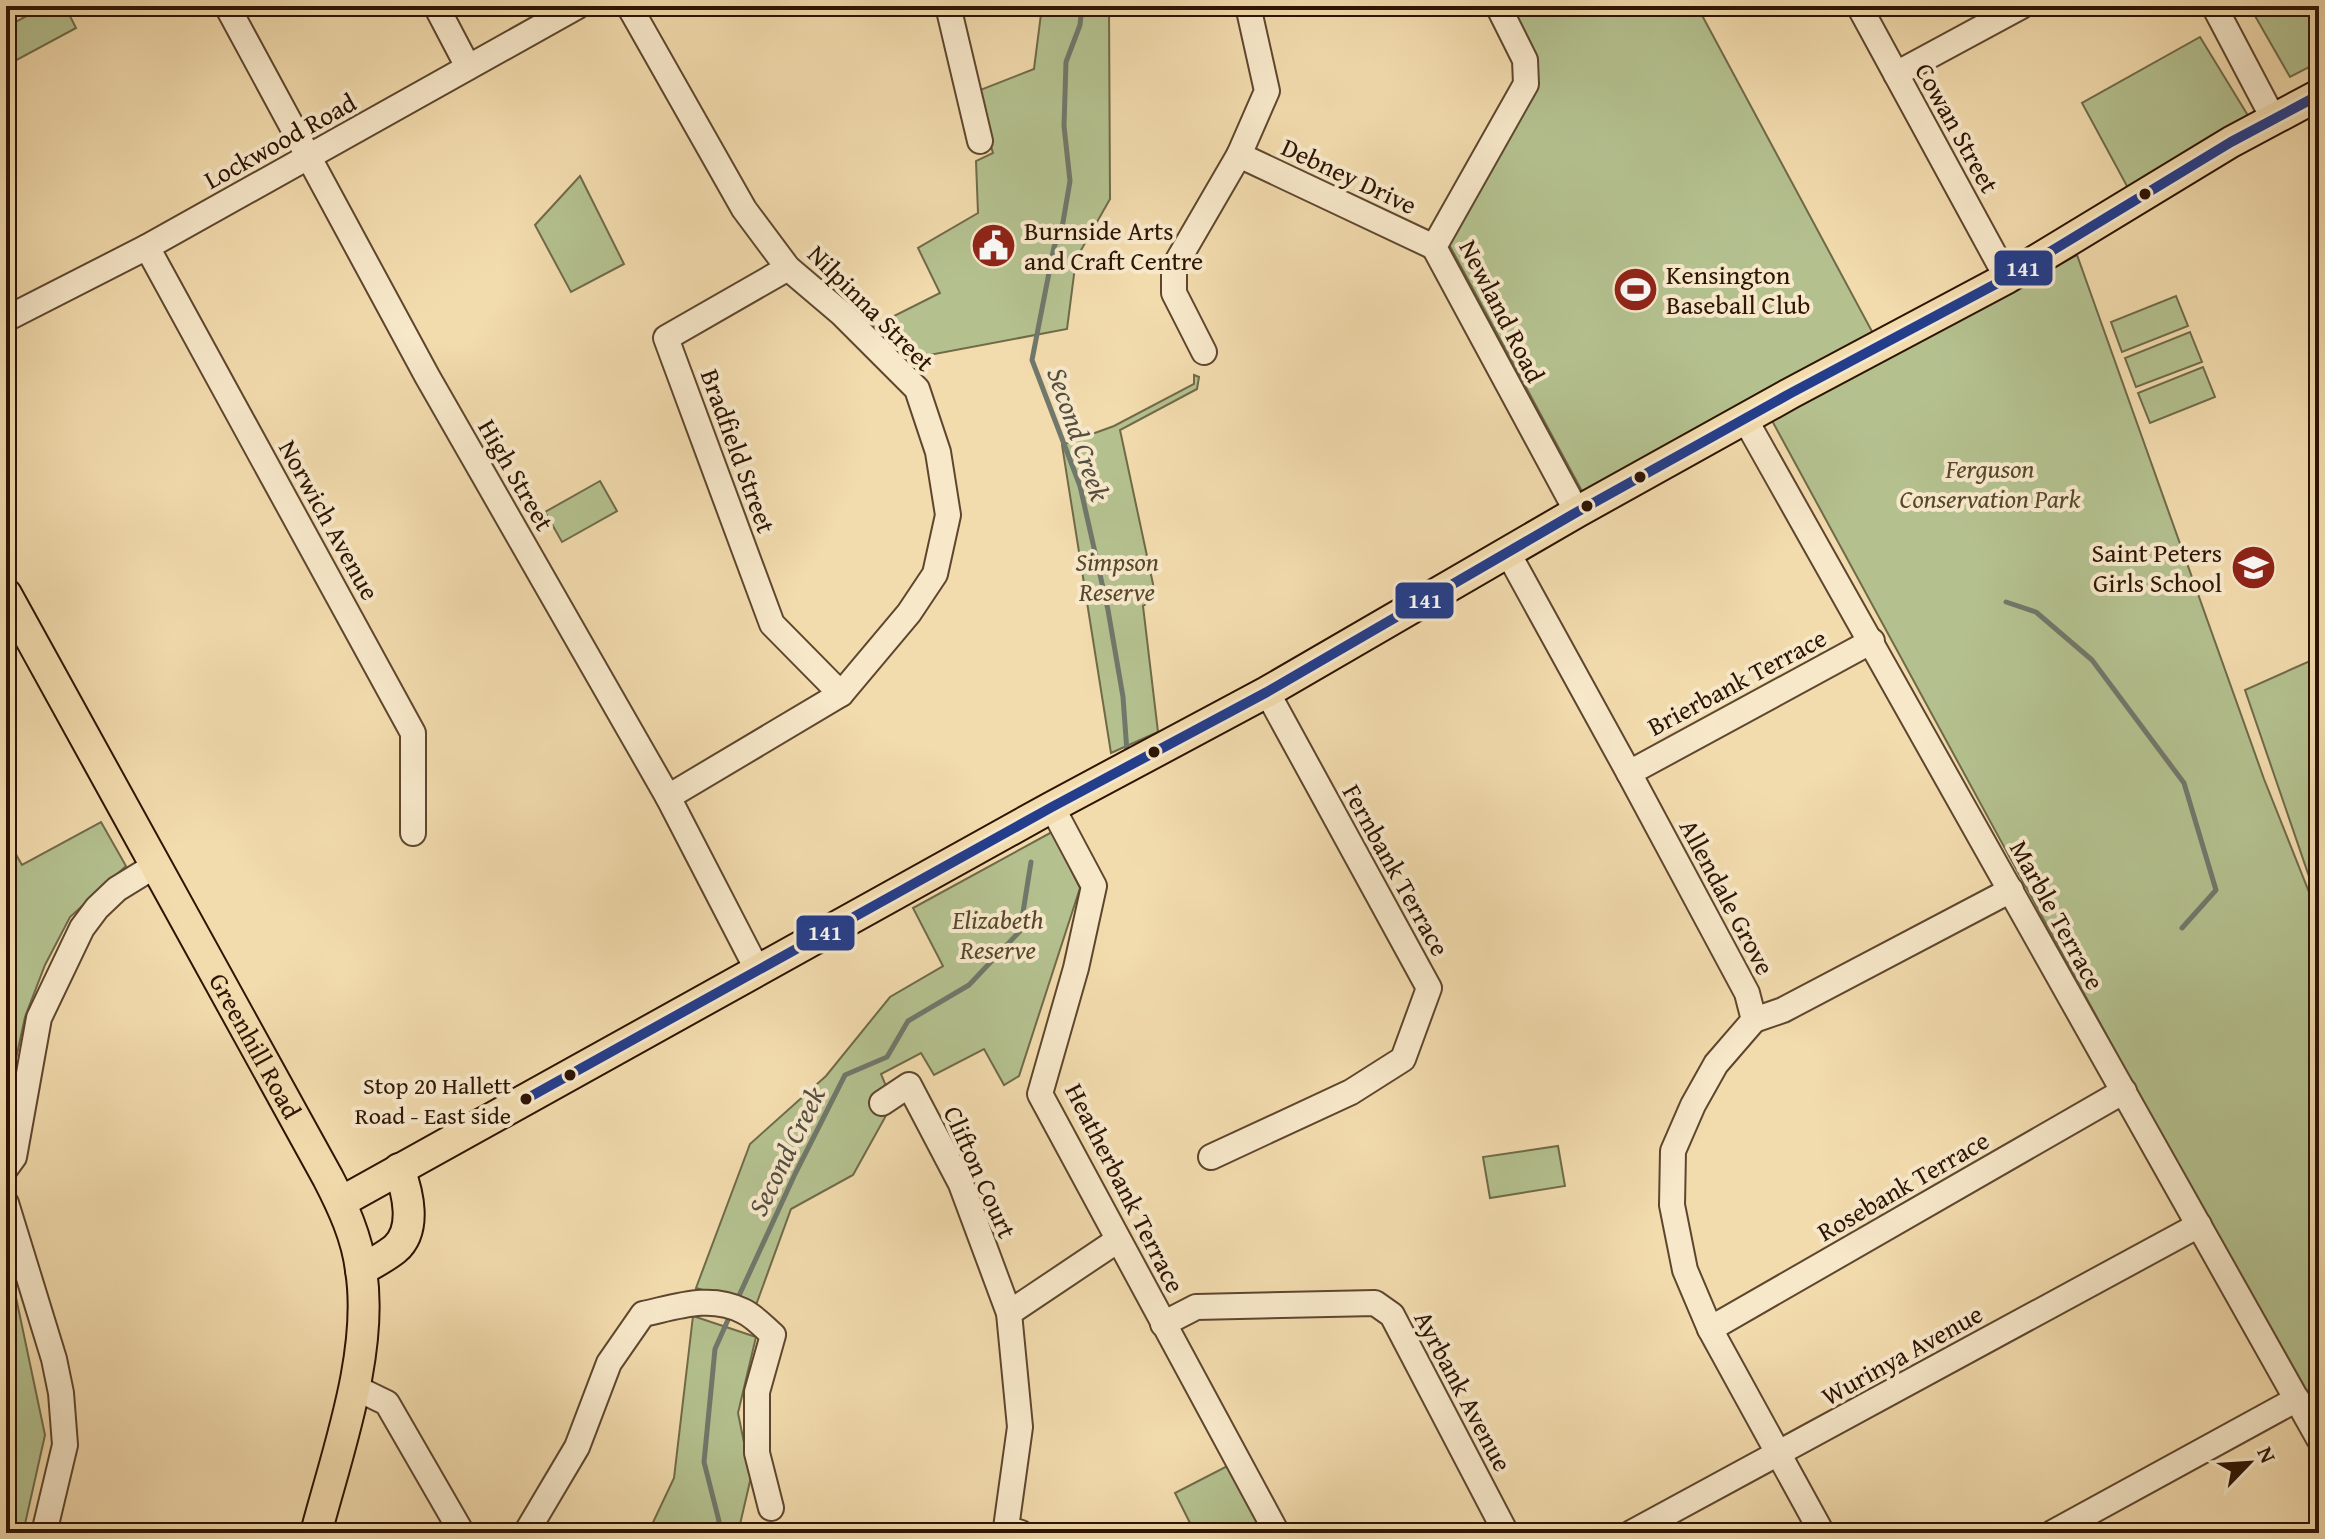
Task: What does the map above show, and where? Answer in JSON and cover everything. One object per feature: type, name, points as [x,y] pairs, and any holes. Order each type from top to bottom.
[{"type":"main road","points":[[341,1202],[1052,807],[1267,692],[1577,512],[2007,278],[2273,118],[2319,95]]},
{"type":"main road","name":"Greenhill Road","points":[[6,594],[341,1202],[352,1231],[361,1270],[364,1327],[354,1387],[316,1533]]},
{"type":"main road","points":[[361,1270],[397,1248],[406,1231],[407,1189],[399,1169]]},
{"type":"street","name":"High Street","points":[[227,6],[427,376],[668,797],[758,971]]},
{"type":"street","points":[[436,6],[468,67]]},
{"type":"street","name":"Lockwood Road","points":[[6,319],[147,247],[578,6]]},
{"type":"street","name":"Nilpinna Street","points":[[629,6],[744,209],[788,268],[841,313],[917,389],[938,452],[948,515],[935,574],[909,613],[841,694],[668,797]]},
{"type":"street","points":[[948,6],[980,141]]},
{"type":"street","points":[[1204,352],[1174,293],[1174,267],[1239,155],[1267,91],[1248,6]]},
{"type":"street","name":"Newland Road","points":[[1498,6],[1525,60],[1526,84],[1434,247],[1577,512]]},
{"type":"street","name":"Cowan Street","points":[[1859,6],[2007,278]]},
{"type":"street","points":[[1896,74],[2022,6]]},
{"type":"street","points":[[2214,6],[2273,118]]},
{"type":"street","name":"Debney Drive","points":[[1239,155],[1434,247]]},
{"type":"street","name":"Norwich Avenue","points":[[147,247],[413,733],[413,833]]},
{"type":"street","name":"Bradfield Street","points":[[788,268],[666,338],[772,624],[841,694]]},
{"type":"street","name":"Marble Terrace","points":[[1745,419],[2319,1439]]},
{"type":"street","name":"Allendale Grove","points":[[1508,553],[1747,993],[1754,1020]]},
{"type":"street","name":"Brierbank Terrace","points":[[1629,773],[1872,641]]},
{"type":"street","name":"Fernbank Terrace","points":[[1211,1157],[1351,1092],[1403,1059],[1429,988],[1267,692]]},
{"type":"street","name":"Heatherbank Terrace","points":[[1052,807],[1094,886],[1076,968],[1040,1094],[1277,1533]]},
{"type":"street","points":[[6,1168],[14,1157],[39,1018],[82,928],[117,889],[156,865]]},
{"type":"street","points":[[1822,1533],[1710,1329],[1685,1270],[1672,1205],[1673,1151],[1693,1105],[1716,1064],[1754,1020],[1793,1005],[2011,890]]},
{"type":"street","name":"Clifton Court","points":[[882,1103],[909,1085],[961,1184],[1009,1313],[1020,1427],[1006,1528],[1021,1533]]},
{"type":"street","name":"Rosebank Terrace","points":[[1710,1329],[2124,1091]]},
{"type":"street","points":[[6,1203],[61,1393],[65,1445],[44,1533]]},
{"type":"street","name":"Wurinya Avenue","points":[[1631,1533],[2199,1225]]},
{"type":"street","points":[[1009,1313],[1118,1240]]},
{"type":"street","points":[[526,1533],[577,1447],[609,1363],[643,1314],[705,1301],[735,1308],[773,1335],[757,1392],[757,1453],[771,1508]]},
{"type":"street","name":"Ayrbank Avenue","points":[[1163,1324],[1196,1307],[1375,1303],[1392,1315],[1506,1533]]},
{"type":"street","points":[[354,1387],[387,1403],[462,1533]]},
{"type":"street","points":[[2052,1533],[2297,1399]]},
{"type":"green space","points":[[45,6],[65,6],[76,28],[13,62],[6,49],[6,27]]},
{"type":"green space","points":[[1042,6],[1109,6],[1110,199],[1076,259],[1067,329],[903,360],[872,327],[940,293],[918,248],[978,213],[976,161],[993,153],[975,92],[1034,69]]},
{"type":"green space","points":[[1508,6],[1697,6],[1875,337],[1583,493],[1445,237],[1529,98]]},
{"type":"green space","points":[[2257,6],[2319,6],[2319,62],[2290,77],[2251,9]]},
{"type":"green space","points":[[2200,37],[2252,122],[2128,188],[2082,103]]},
{"type":"green space","points":[[580,176],[624,264],[571,292],[535,225]]},
{"type":"green space","name":"Ferguson Conservation Park","points":[[2058,254],[2062,263],[2077,255],[2264,779],[2313,902],[2319,900],[2319,1425],[1770,417]]},
{"type":"green space","points":[[2176,296],[2188,326],[2122,352],[2111,322]]},
{"type":"green space","points":[[2190,332],[2202,362],[2136,387],[2125,358]]},
{"type":"green space","points":[[2203,367],[2215,397],[2150,423],[2138,393]]},
{"type":"green space","name":"Simpson Reserve","points":[[1194,375],[1199,377],[1197,389],[1120,430],[1156,598],[1143,606],[1158,732],[1111,753],[1062,445],[1114,426],[1194,384]]},
{"type":"green space","points":[[600,481],[617,511],[562,542],[545,512]]},
{"type":"green space","points":[[2319,657],[2319,885],[2313,888],[2245,690]]},
{"type":"green space","points":[[101,822],[126,866],[70,917],[45,965],[25,1017],[6,1105],[6,837],[22,865]]},
{"type":"green space","name":"Elizabeth Reserve","points":[[1052,832],[1080,888],[1019,1076],[1004,1085],[984,1049],[934,1075],[921,1053],[881,1074],[893,1103],[853,1175],[791,1209],[756,1305],[696,1288],[750,1144],[826,1076],[890,997],[943,966],[913,908]]},
{"type":"green space","points":[[1558,1146],[1565,1186],[1490,1198],[1483,1157]]},
{"type":"green space","points":[[6,1250],[45,1435],[23,1533],[6,1533]]},
{"type":"green space","points":[[693,1316],[756,1337],[738,1413],[751,1477],[738,1533],[648,1533],[674,1478]]},
{"type":"green space","points":[[1237,1461],[1277,1533],[1195,1533],[1175,1493]]},
{"type":"waterway","name":"Second Creek","points":[[1082,6],[1080,25],[1066,62],[1064,126],[1070,181],[1032,360],[1080,486],[1108,610],[1123,697],[1127,752],[1124,754]]},
{"type":"waterway","points":[[2006,602],[2036,612],[2092,660],[2184,783],[2216,890],[2182,928]]},
{"type":"waterway","name":"Second Creek","points":[[737,1300],[845,1075],[887,1057],[908,1021],[969,985],[1020,931],[1031,862]]},
{"type":"waterway","name":"Second Creek","points":[[715,1533],[719,1521],[704,1462],[715,1349],[731,1313]]},
{"type":"transit line","name":"141","points":[[526,1099],[1052,807],[1267,692],[1577,512],[1791,393],[2007,278],[2231,142],[2319,95]]},
{"type":"place","name":"Burnside Arts and Craft Centre","points":[[993,246]]},
{"type":"place","name":"Kensington Baseball Club","points":[[1635,290]]},
{"type":"place","name":"Saint Peters Girls School","points":[[2253,568]]},
{"type":"place","name":"Stop 20 Hallett Road - East side","points":[[526,1099]]}]
